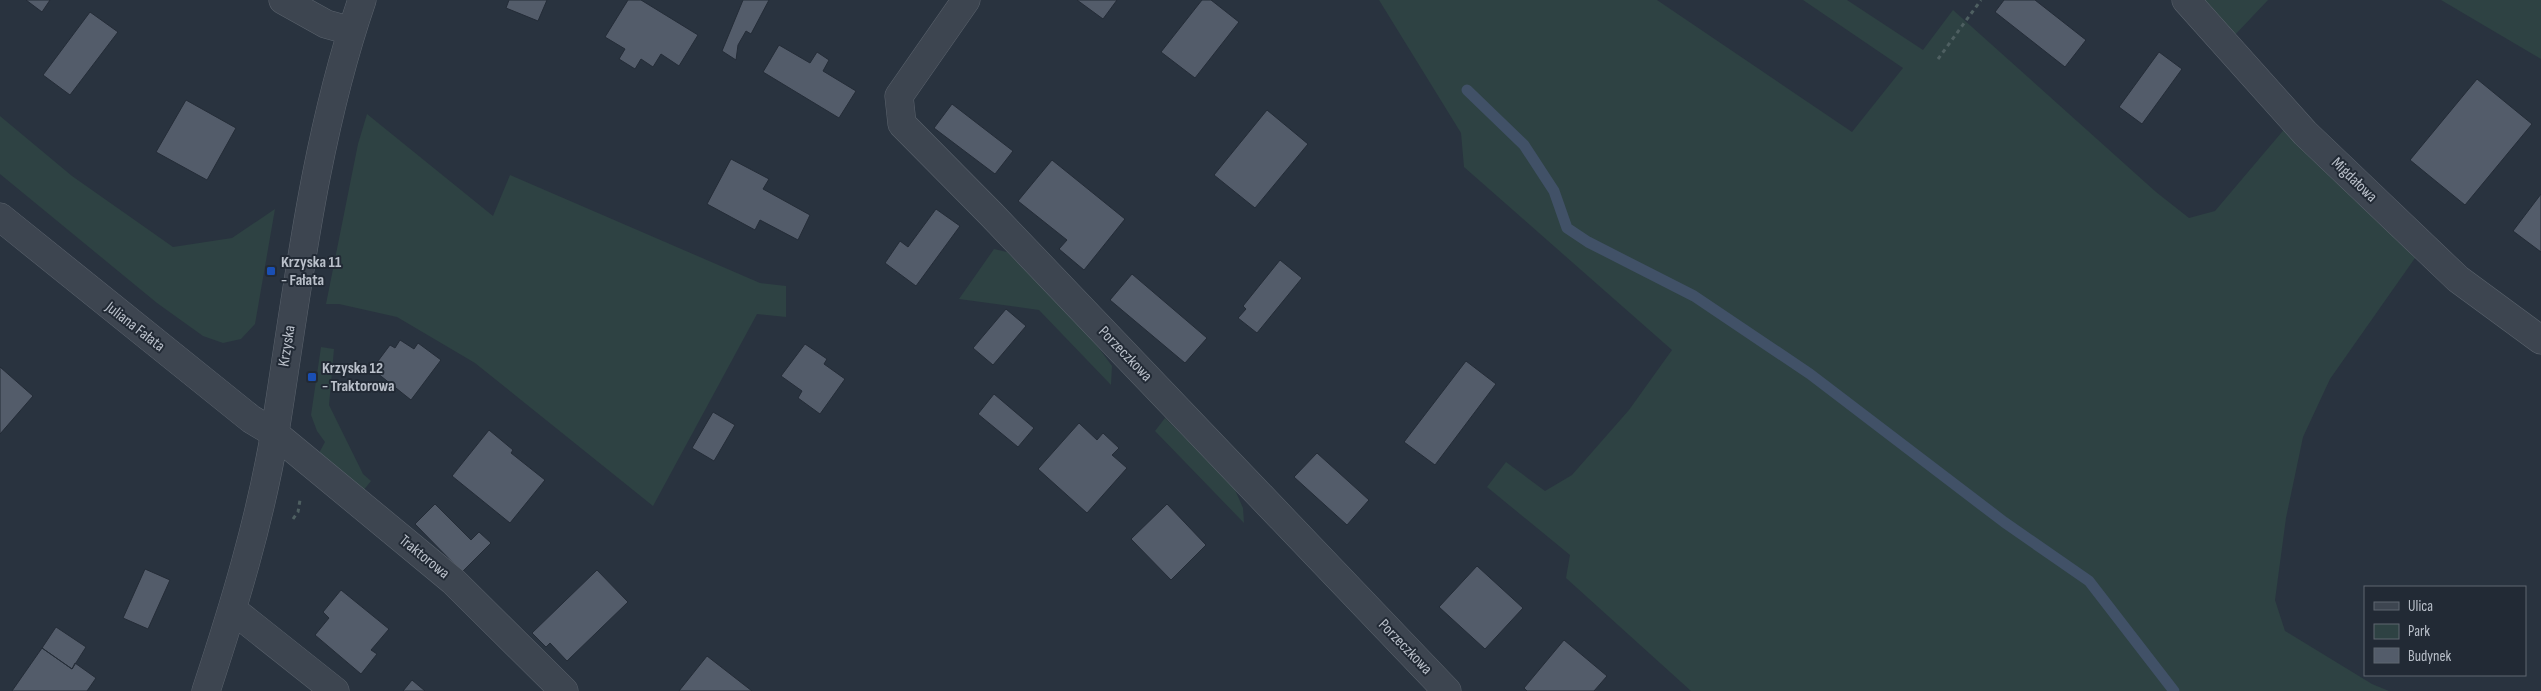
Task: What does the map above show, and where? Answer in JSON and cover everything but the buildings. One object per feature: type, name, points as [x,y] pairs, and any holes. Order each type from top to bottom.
[{"type":"street","points":[[283,0],[326,24],[351,31]]},
{"type":"street","name":"Krzyska","points":[[206,691],[233,610],[254,532],[274,433],[296,285],[317,171],[351,31],[362,0]]},
{"type":"street","name":"Porzeczkowa","points":[[966,0],[899,96],[902,124],[991,214],[1447,691]]},
{"type":"street","name":"Migdałowa","points":[[2186,0],[2305,133],[2451,273],[2541,340]]},
{"type":"street","name":"Juliana Fałata","points":[[0,217],[228,401],[274,433]]},
{"type":"street","name":"Traktorowa","points":[[274,433],[453,581],[564,691]]},
{"type":"street","points":[[233,610],[335,691]]},
{"type":"path","points":[[1938,59],[1982,0]]},
{"type":"green space","points":[[1379,0],[1657,0],[1852,132],[1903,68],[1803,0],[1847,0],[1923,50],[1953,10],[2156,192],[2189,218],[2215,211],[2287,126],[2415,258],[2330,379],[2303,437],[2286,518],[2275,600],[2285,631],[2372,684],[2389,691],[1691,691],[1566,578],[1570,555],[1487,487],[1506,462],[1545,491],[1572,475],[1629,410],[1672,350],[1464,167],[1461,133]]},
{"type":"green space","points":[[2203,0],[2268,0],[2233,37]]},
{"type":"green space","points":[[2441,0],[2541,0],[2541,59]]},
{"type":"green space","points":[[367,114],[493,216],[510,175],[760,283],[786,286],[786,317],[757,314],[653,506],[475,363],[397,317],[339,304],[326,304],[358,144]]},
{"type":"green space","points":[[0,116],[72,176],[173,247],[232,238],[275,209],[255,324],[241,339],[223,343],[203,336],[157,303],[0,174]]},
{"type":"green space","points":[[994,249],[1007,252],[1085,329],[1112,366],[1111,385],[1039,310],[959,299]]},
{"type":"green space","points":[[321,347],[334,349],[329,405],[363,474],[371,481],[362,492],[319,453],[325,442],[317,431],[311,415]]},
{"type":"green space","points":[[1165,418],[1232,483],[1243,508],[1244,523],[1155,431]]},
{"type":"waterway","points":[[1467,90],[1524,145],[1554,191],[1567,228],[1588,242],[1694,296],[1810,374],[2004,522],[2089,581],[2174,691]]},
{"type":"place","name":"Krzyska 11 - Fałata","points":[[271,271]]},
{"type":"place","name":"Krzyska 12 - Traktorowa","points":[[312,377]]}]
